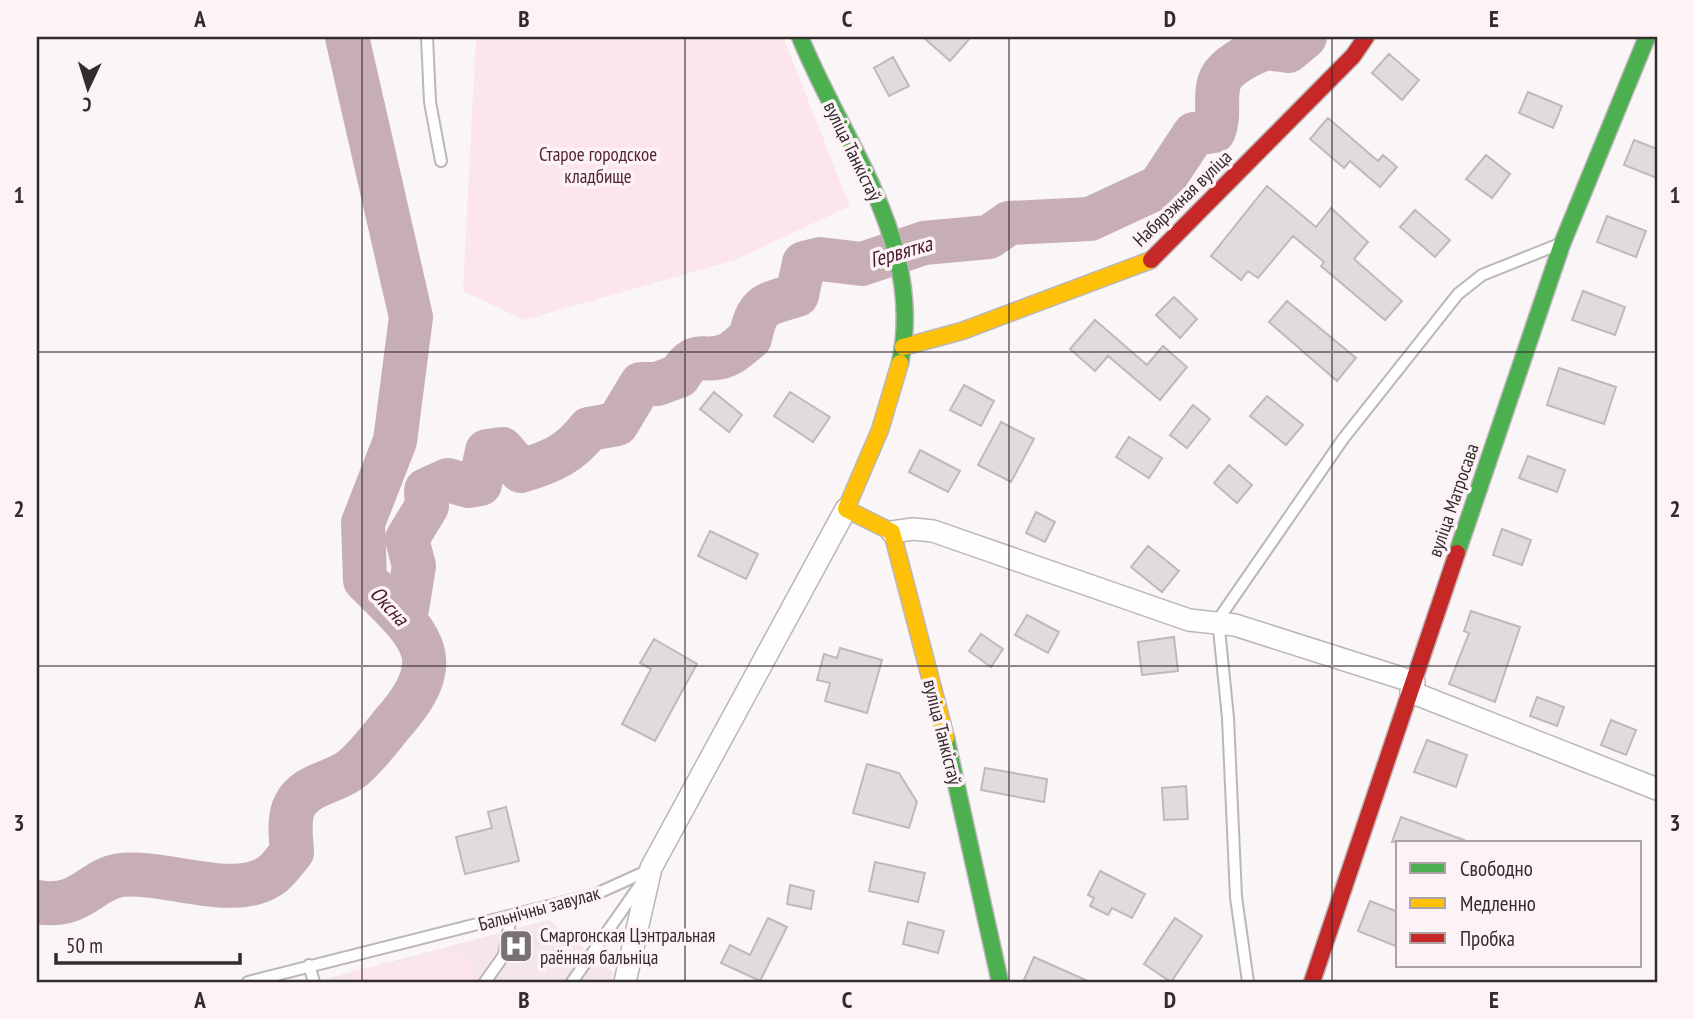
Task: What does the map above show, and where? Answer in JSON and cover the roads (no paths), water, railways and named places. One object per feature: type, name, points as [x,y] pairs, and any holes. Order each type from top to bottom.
[{"type":"street","name":"вуліца Танкістаў","points":[[651,868],[846,509],[888,416],[899,376],[905,312],[900,269],[878,199],[836,118],[800,37]]},
{"type":"street","name":"Набярэжная вуліца","points":[[903,347],[965,331],[1058,293],[1130,272],[1153,259],[1353,56],[1366,37]]},
{"type":"street","name":"вуліца Матросава","points":[[1312,982],[1562,243],[1631,82],[1647,37]]},
{"type":"street","points":[[846,509],[892,532],[912,529],[933,531],[1189,620],[1219,622],[1413,687],[1657,789]]},
{"type":"street","name":"вуліца Танкістаў","points":[[892,532],[942,722],[1000,982]]},
{"type":"street","points":[[625,982],[651,868]]},
{"type":"lane","points":[[427,37],[430,102],[441,162]]},
{"type":"lane","points":[[1248,982],[1236,897],[1228,718],[1219,622],[1343,439],[1458,294],[1482,275],[1562,243]]},
{"type":"lane","points":[[572,982],[651,868]]},
{"type":"lane","name":"Бальнічны завулак","points":[[248,982],[596,894],[651,868]]},
{"type":"lane","points":[[485,982],[504,955],[511,916]]},
{"type":"lane","points":[[309,965],[314,982]]},
{"type":"waterway","name":"Оксна","points":[[37,902],[65,902],[101,882],[121,875],[238,886],[255,883],[270,876],[292,852],[291,816],[300,798],[306,792],[346,773],[358,763],[411,701],[421,680],[424,663],[421,647],[413,631],[365,580],[363,523],[395,441],[411,317],[347,37]]},
{"type":"waterway","name":"Гервятка","points":[[405,621],[414,566],[407,539],[427,506],[426,490],[448,480],[468,486],[480,484],[487,451],[502,449],[521,471],[559,456],[575,445],[589,429],[617,424],[641,384],[657,384],[679,376],[690,362],[727,355],[750,338],[756,318],[764,307],[797,295],[804,263],[820,259],[862,264],[924,243],[989,237],[1009,223],[1090,219],[1159,187],[1194,134],[1214,131],[1219,84],[1228,69],[1261,50],[1288,51],[1305,37]]},
{"type":"place","name":"Смаргонская Цэнтральная раённая бальніца","points":[[516,946]]},
{"type":"park label","name":"Старое городское кладбище","points":[[598,165]]}]
